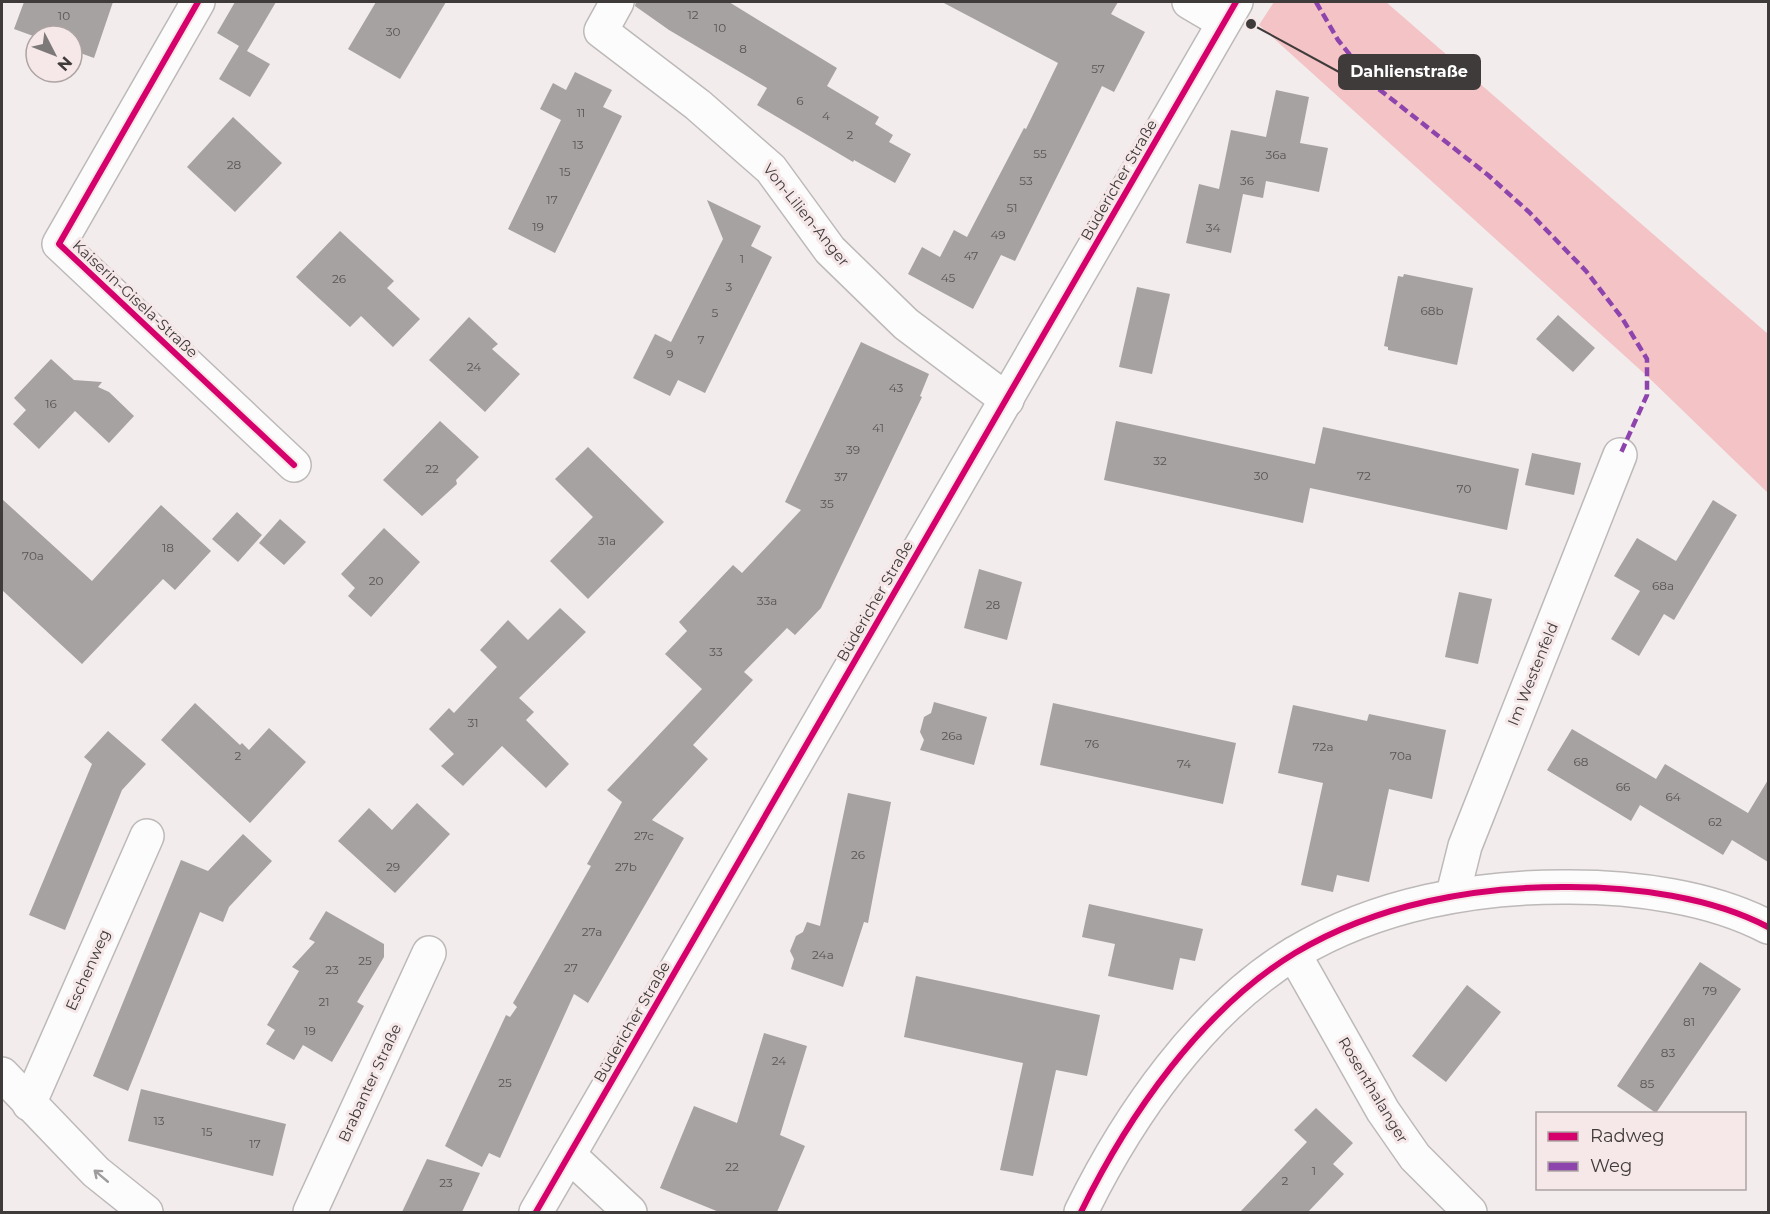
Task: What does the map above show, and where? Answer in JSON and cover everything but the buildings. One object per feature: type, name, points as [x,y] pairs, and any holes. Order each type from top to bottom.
[{"type":"street","name":"Kaiserin-Gisela-Straße","points":[[198,2],[59,244],[294,465]]},
{"type":"street","name":"Von-Lilien-Anger","points":[[617,2],[601,30],[698,105],[771,169],[830,250],[906,324],[1007,400]]},
{"type":"street","points":[[1189,2],[1229,12]]},
{"type":"street","name":"Büdericher Straße","points":[[536,1212],[1229,12]]},
{"type":"street","name":"Im Westenfeld","points":[[1453,894],[1465,846],[1620,455]]},
{"type":"street","name":"Eschenweg","points":[[29,1104],[147,836]]},
{"type":"street","points":[[1081,1212],[1124,1132],[1179,1058],[1233,1000],[1294,954],[1334,932],[1405,907],[1453,894],[1549,886],[1617,887],[1679,897],[1768,927]]},
{"type":"street","name":"Brabanter Straße","points":[[310,1212],[429,953]]},
{"type":"street","name":"Rosenthalanger","points":[[1294,954],[1383,1111],[1415,1157],[1470,1212]]},
{"type":"street","points":[[2,1074],[96,1172],[146,1212]]},
{"type":"street","points":[[569,1155],[630,1212]]},
{"type":"shaded area","points":[[1274,2],[1386,2],[1768,334],[1768,493],[1647,376],[1259,25]]},
{"type":"marked path","points":[[1316,2],[1338,40],[1375,86],[1488,175],[1529,212],[1586,271],[1622,318],[1647,359],[1647,395],[1620,455]]},
{"type":"cycle path","points":[[198,2],[59,244],[294,465]]},
{"type":"cycle path","points":[[536,1212],[1236,2]]},
{"type":"cycle path","points":[[1081,1212],[1121,1139],[1170,1068],[1198,1035],[1229,1004],[1295,953],[1359,922],[1393,910],[1463,895],[1499,890],[1595,887],[1646,892],[1697,901],[1722,908],[1768,927]]},
{"type":"place","name":"Dahlienstraße","points":[[1251,24]]}]
